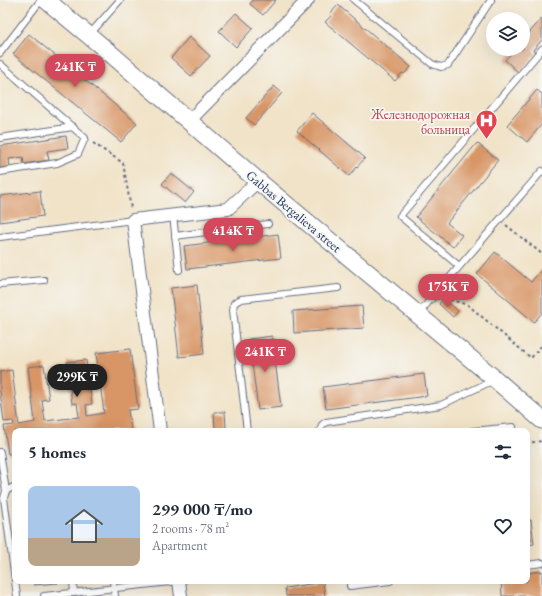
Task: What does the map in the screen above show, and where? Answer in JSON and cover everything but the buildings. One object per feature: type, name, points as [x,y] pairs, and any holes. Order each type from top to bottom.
[{"type":"main road","name":"Gabbas Bergalieva street","points":[[46,0],[542,420]]},
{"type":"street","points":[[189,121],[308,0]]},
{"type":"street","points":[[160,428],[133,220],[228,209],[258,181]]},
{"type":"street","points":[[179,584],[180,596]]},
{"type":"lane","points":[[0,53],[41,0]]},
{"type":"lane","points":[[89,35],[120,0]]},
{"type":"lane","points":[[354,0],[432,64],[441,66],[448,64],[491,0]]},
{"type":"lane","points":[[459,266],[400,216],[542,49]]},
{"type":"lane","points":[[0,64],[85,138],[78,154],[57,163],[0,172]]},
{"type":"lane","points":[[0,138],[73,127]]},
{"type":"lane","points":[[418,314],[542,171]]},
{"type":"lane","points":[[173,216],[179,270]]},
{"type":"lane","points":[[0,237],[133,220]]},
{"type":"lane","points":[[176,236],[268,224]]},
{"type":"lane","points":[[0,284],[44,280]]},
{"type":"lane","points":[[247,428],[233,310],[234,303],[240,299],[338,288]]},
{"type":"lane","points":[[321,428],[326,422],[441,405],[495,379]]},
{"type":"lane","points":[[503,428],[513,427]]},
{"type":"lane","points":[[0,452],[6,491],[4,498],[12,558]]},
{"type":"lane","points":[[6,491],[12,488]]},
{"type":"lane","points":[[530,565],[542,563]]},
{"type":"lane","points":[[16,584],[17,596]]},
{"type":"lane","points":[[73,584],[74,593]]},
{"type":"lane","points":[[113,584],[115,596]]},
{"type":"lane","points":[[44,596],[151,584]]},
{"type":"lane","points":[[350,586],[366,584]]},
{"type":"path","points":[[85,138],[123,163],[133,220]]},
{"type":"path","points":[[500,220],[542,254]]},
{"type":"path","points":[[434,295],[468,305],[531,358],[542,345]]},
{"type":"path","points":[[530,443],[542,441]]},
{"type":"place","name":"Железнодорожная больница","points":[[486,140]]}]
